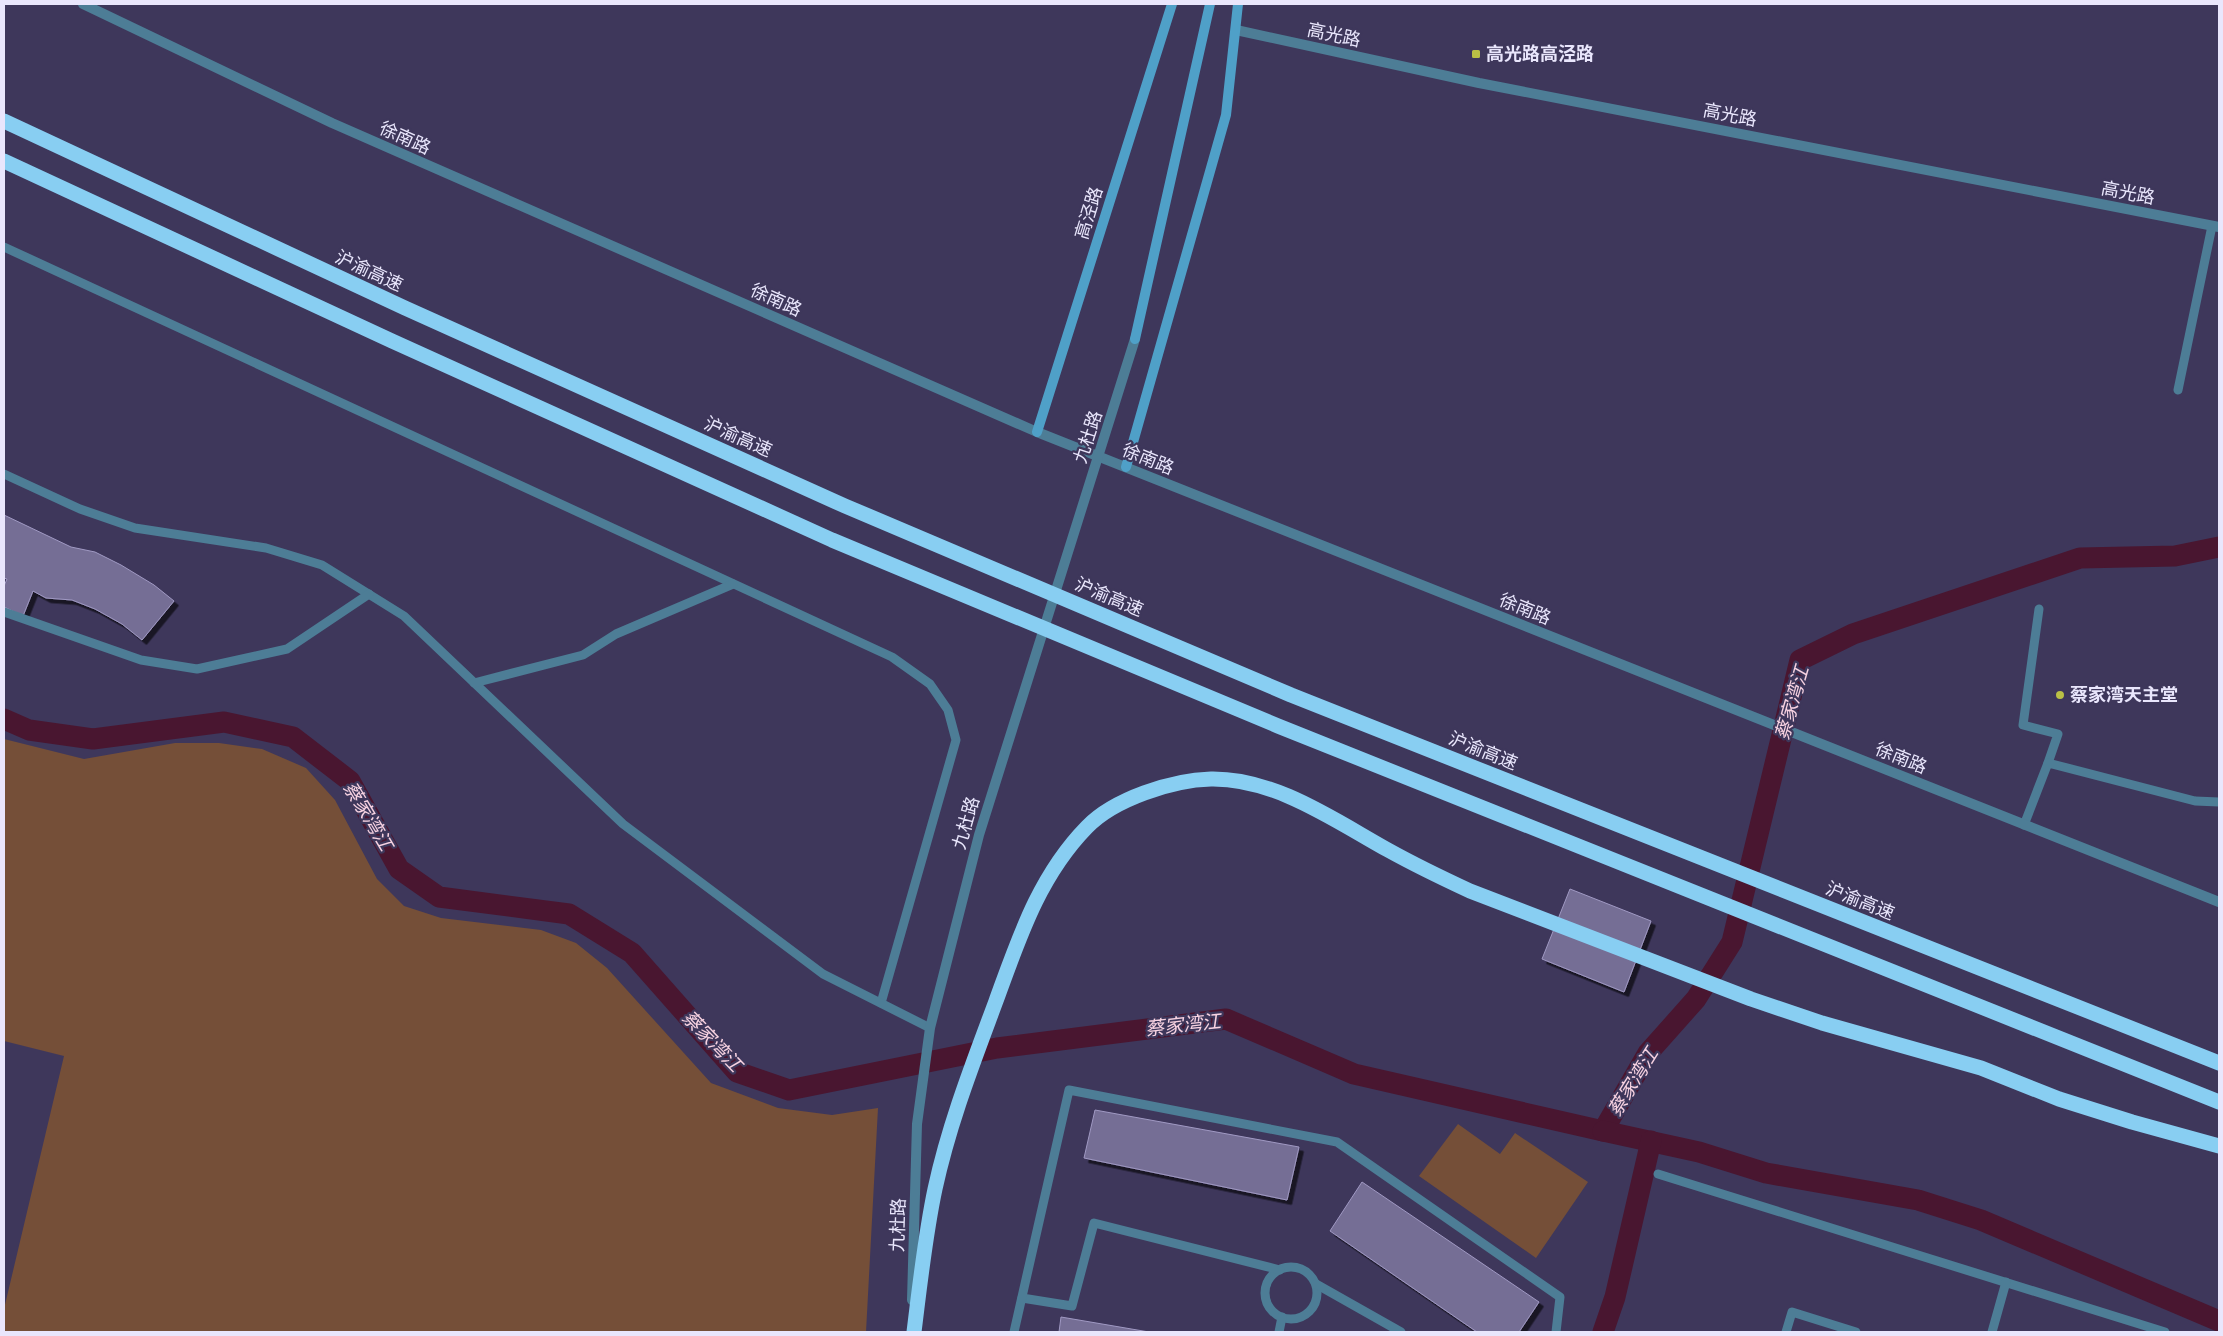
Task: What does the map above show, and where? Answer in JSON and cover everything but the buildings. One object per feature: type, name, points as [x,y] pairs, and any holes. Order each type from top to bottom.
[{"type":"highway","points":[[4,114],[487,345]]},
{"type":"highway","name":"沪渝高速","points":[[4,121],[487,345],[845,506],[1264,683],[1792,895],[2219,1063]]},
{"type":"highway","points":[[4,161],[392,341],[832,540],[1278,726],[2219,1102]]},
{"type":"highway","points":[[912,1332],[924,1244],[935,1188],[964,1088],[1034,902],[1060,857],[1089,825],[1127,800],[1169,785],[1211,779],[1248,783],[1283,794],[1341,822],[1427,871],[1470,891],[1751,999],[1822,1023],[1981,1068],[2059,1099],[2132,1122],[2219,1146]]},
{"type":"highway","points":[[1795,934],[2076,1051],[2219,1108]]},
{"type":"main road","name":"高泾路","points":[[1037,432],[1172,4]]},
{"type":"main road","points":[[1135,339],[1210,4]]},
{"type":"main road","points":[[1126,467],[1226,115],[1238,4]]},
{"type":"street","name":"徐南路","points":[[83,4],[332,123],[1037,432],[2219,902]]},
{"type":"street","name":"高光路","points":[[1236,30],[1488,85],[2215,226]]},
{"type":"street","name":"九杜路","points":[[912,1332],[917,1124],[930,1028],[979,835],[1135,339]]},
{"type":"lane","points":[[2178,390],[2215,226]]},
{"type":"lane","points":[[4,248],[892,657],[930,684],[948,710],[956,740],[880,1003]]},
{"type":"lane","points":[[4,474],[80,509],[135,528],[266,548],[322,565],[404,616],[623,824],[823,974],[930,1028]]},
{"type":"lane","points":[[474,683],[583,655],[616,634],[733,584]]},
{"type":"lane","points":[[4,612],[141,660],[197,669],[287,649],[369,594]]},
{"type":"lane","points":[[2024,825],[2058,734],[2023,725],[2039,609]]},
{"type":"lane","points":[[2048,763],[2195,801],[2219,802]]},
{"type":"lane","points":[[1014,1332],[1069,1090],[1337,1142],[1560,1297],[1556,1332]]},
{"type":"lane","points":[[1658,1174],[2165,1332]]},
{"type":"lane","points":[[1022,1298],[1072,1306],[1094,1223],[1280,1270],[1297,1267],[1305,1270],[1312,1276],[1318,1293],[1312,1309],[1298,1318],[1282,1317],[1269,1306],[1265,1290],[1268,1281],[1280,1270]]},
{"type":"lane","points":[[1992,1332],[2006,1282]]},
{"type":"lane","points":[[1316,1284],[1401,1332]]},
{"type":"lane","points":[[1786,1332],[1792,1312],[1856,1332]]},
{"type":"lane","points":[[1279,1332],[1282,1317]]},
{"type":"shaded area","points":[[4,739],[84,759],[175,743],[219,743],[262,749],[306,768],[335,800],[377,879],[404,906],[441,918],[541,930],[576,943],[607,968],[711,1083],[778,1108],[832,1115],[878,1108],[866,1332],[4,1332],[4,1309],[64,1056],[4,1041]]},
{"type":"shaded area","points":[[1458,1124],[1500,1154],[1515,1133],[1588,1182],[1536,1258],[1419,1176]]},
{"type":"waterway","name":"蔡家湾江","points":[[4,719],[29,730],[93,739],[224,722],[293,737],[350,781],[399,869],[439,897],[569,914],[632,953],[737,1072],[789,1090],[997,1048],[1226,1019],[1354,1074],[1603,1131],[1648,1053],[1696,999],[1732,942],[1800,660],[1853,634],[2080,558],[2175,556],[2219,547]]},
{"type":"waterway","points":[[1603,1131],[1699,1152],[1766,1173],[1918,1200],[1981,1220],[2219,1321]]},
{"type":"waterway","points":[[1603,1332],[1615,1297],[1651,1141]]},
{"type":"place","name":"高光路高泾路","points":[[1476,54]]},
{"type":"place","name":"蔡家湾天主堂","points":[[2060,695]]}]
